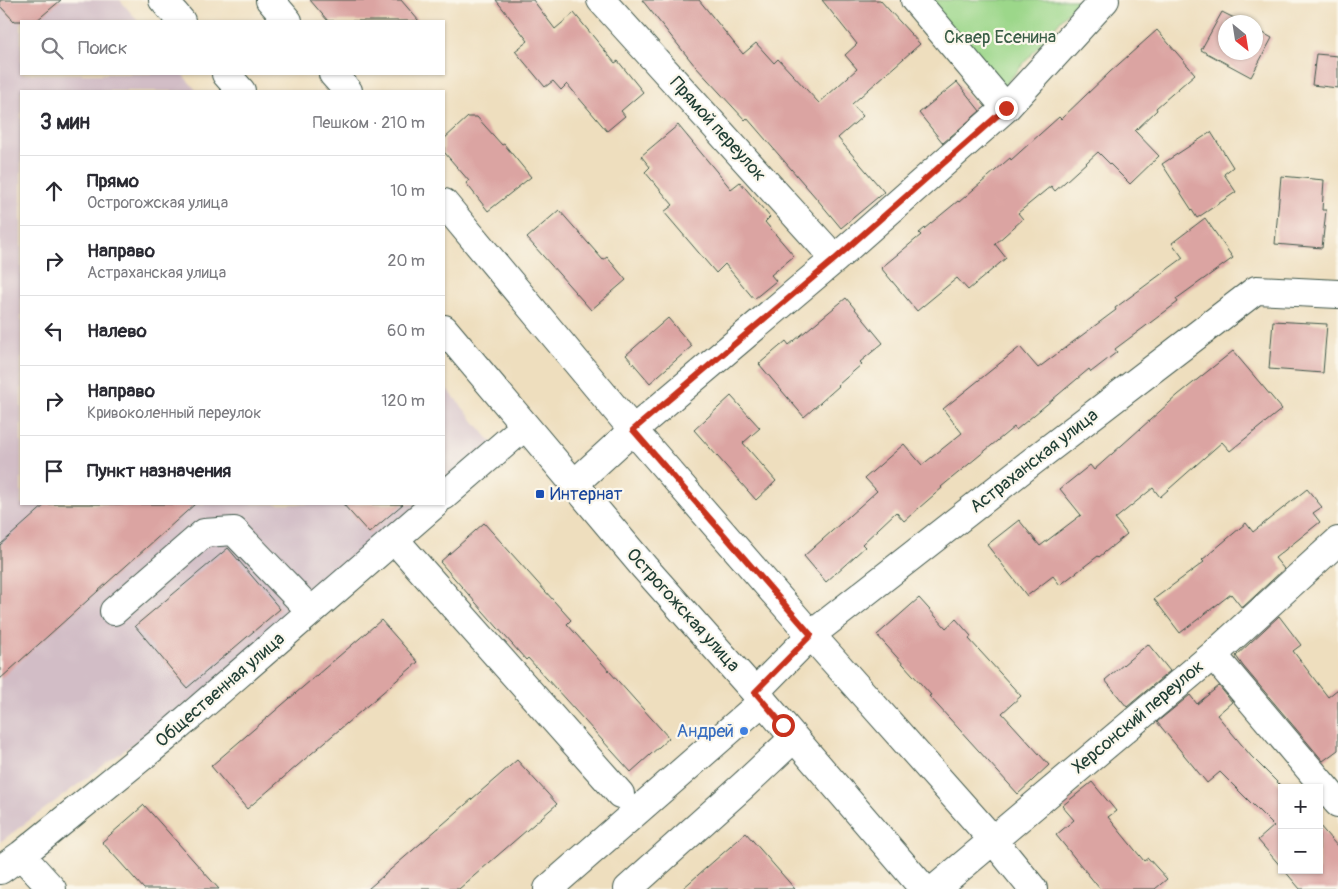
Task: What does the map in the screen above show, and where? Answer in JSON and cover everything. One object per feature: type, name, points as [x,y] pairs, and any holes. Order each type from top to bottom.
[{"type":"street","points":[[163,0],[180,20]]},
{"type":"street","points":[[270,0],[287,20]]},
{"type":"street","name":"Прямой переулок","points":[[601,0],[835,259]]},
{"type":"street","points":[[915,0],[1006,108]]},
{"type":"street","points":[[574,484],[633,430],[835,259],[1006,108],[1105,0]]},
{"type":"street","points":[[227,75],[241,90]]},
{"type":"street","points":[[334,75],[347,90]]},
{"type":"street","points":[[445,204],[633,430],[811,635],[993,840],[1033,889]]},
{"type":"street","name":"Астраханская улица","points":[[548,889],[759,696],[811,635],[1256,290],[1338,294]]},
{"type":"street","name":"Острогожская улица","points":[[445,330],[644,568],[759,696],[924,889]]},
{"type":"street","points":[[445,495],[525,426]]},
{"type":"street","name":"Общественная улица","points":[[10,862],[165,738],[434,505]]},
{"type":"street","points":[[114,611],[204,532],[234,531],[311,611]]},
{"type":"street","points":[[394,539],[620,794]]},
{"type":"street","name":"Херсонский переулок","points":[[935,889],[1213,655],[1338,541]]},
{"type":"street","points":[[1213,655],[1338,803]]},
{"type":"street","points":[[628,889],[794,738]]},
{"type":"street","points":[[10,862],[52,889]]},
{"type":"shaded area","points":[[0,0],[120,0],[137,20],[20,20],[20,75],[183,75],[196,90],[20,90],[20,505],[430,505],[199,695],[0,842]]},
{"type":"shaded area","points":[[445,386],[497,449],[445,492]]},
{"type":"green space","name":"Сквер Есенина","points":[[923,0],[1078,0],[1000,91]]},
{"type":"building","points":[[0,0],[61,0],[37,20],[14,21],[0,6]]},
{"type":"building","points":[[310,0],[401,0],[418,20],[327,20]]},
{"type":"building","points":[[496,0],[533,0],[555,29],[574,13],[615,63],[618,61],[643,92],[621,111],[625,116],[607,131],[567,84],[561,90],[553,81],[545,87],[515,51],[528,41]]},
{"type":"building","points":[[642,0],[699,0],[743,54],[756,43],[774,63],[778,59],[819,103],[857,69],[845,55],[857,44],[822,0],[880,0],[920,44],[852,104],[863,116],[838,138],[884,192],[841,228],[747,118],[745,120],[695,66]]},
{"type":"building","points":[[1218,19],[1218,59],[1201,50]]},
{"type":"building","points":[[1157,30],[1195,74],[1156,108],[1157,110],[1135,131],[1159,156],[1130,184],[1098,152],[1055,191],[1051,186],[1018,213],[1023,219],[995,244],[1006,258],[968,290],[957,278],[917,311],[881,268],[921,235],[919,233],[959,202],[1010,158],[1011,160],[1059,117],[1061,119]]},
{"type":"building","points":[[1263,33],[1272,38],[1263,55]]},
{"type":"building","points":[[1316,54],[1338,56],[1338,88],[1312,85]]},
{"type":"building","points":[[1220,60],[1260,60],[1251,77]]},
{"type":"building","points":[[957,82],[980,111],[943,143],[919,113]]},
{"type":"building","points":[[468,117],[477,117],[502,145],[504,144],[531,177],[488,211],[466,183],[469,181],[445,153],[445,138]]},
{"type":"building","points":[[678,125],[731,189],[740,182],[770,217],[765,222],[794,256],[771,275],[776,281],[754,299],[725,264],[716,273],[664,212],[673,205],[645,172],[650,167],[641,156]]},
{"type":"building","points":[[1211,132],[1233,167],[1224,174],[1236,192],[1197,218],[1162,164]]},
{"type":"building","points":[[1281,176],[1324,180],[1322,210],[1326,210],[1322,248],[1275,244]]},
{"type":"building","points":[[559,210],[603,260],[607,257],[626,280],[591,310],[527,238]]},
{"type":"building","points":[[1205,218],[1233,258],[1176,299],[1178,302],[1115,349],[1117,352],[1091,372],[1089,369],[1016,430],[1014,427],[941,487],[904,521],[896,512],[862,544],[865,547],[826,582],[804,556],[877,491],[865,478],[904,444],[922,465],[962,433],[943,409],[1020,347],[1038,368],[1183,258],[1172,243]]},
{"type":"building","points":[[846,298],[883,343],[860,362],[862,364],[804,417],[759,364],[786,341],[789,345]]},
{"type":"building","points":[[668,318],[692,346],[650,383],[626,355]]},
{"type":"building","points":[[1273,321],[1327,324],[1323,373],[1269,369]]},
{"type":"building","points":[[1233,351],[1282,409],[1230,451],[1222,442],[1160,497],[1153,488],[1115,519],[1127,534],[1060,585],[1053,576],[1027,596],[987,545],[1019,520],[1040,546],[1081,515],[1060,489],[1090,465],[1094,470],[1178,395]]},
{"type":"building","points":[[731,396],[760,428],[743,443],[776,481],[756,500],[694,430]]},
{"type":"building","points":[[1307,489],[1322,507],[1313,513],[1320,522],[1275,558],[1284,569],[1242,608],[1231,594],[1180,633],[1154,599],[1204,562],[1202,560],[1246,523],[1253,532]]},
{"type":"building","points":[[45,505],[194,505],[0,679],[0,545]]},
{"type":"building","points":[[344,505],[402,505],[369,533]]},
{"type":"building","points":[[484,523],[571,620],[567,624],[669,738],[631,772],[528,658],[526,660],[440,562]]},
{"type":"building","points":[[228,548],[280,609],[187,688],[135,626]]},
{"type":"building","points":[[919,598],[946,628],[956,619],[971,636],[969,639],[1021,696],[1002,713],[1049,765],[1018,794],[929,696],[931,695],[877,635]]},
{"type":"building","points":[[1279,616],[1301,645],[1293,651],[1328,697],[1338,689],[1338,750],[1323,761],[1236,656]]},
{"type":"building","points":[[381,620],[418,662],[247,809],[211,766]]},
{"type":"building","points":[[1148,644],[1170,671],[1127,707],[1105,680]]},
{"type":"building","points":[[1219,686],[1232,702],[1217,715],[1251,756],[1279,784],[1278,863],[1258,840],[1274,826],[1220,772],[1207,783],[1157,722],[1190,695],[1197,704]]},
{"type":"building","points":[[517,760],[557,804],[459,889],[368,889]]},
{"type":"building","points":[[1092,782],[1116,811],[1108,817],[1144,861],[1148,858],[1167,879],[1155,889],[1100,889],[1056,835],[1074,820],[1062,806]]},
{"type":"building","points":[[144,805],[219,889],[144,889],[102,842]]},
{"type":"building","points":[[1323,830],[1338,847],[1338,889],[1300,889],[1287,874],[1323,874]]},
{"type":"building","points":[[746,833],[795,889],[682,889]]},
{"type":"place","name":"Интернат","points":[[540,494]]},
{"type":"place","name":"Андрей","points":[[744,731]]},
{"type":"route","points":[[783,725],[755,692],[811,635],[633,430],[835,259],[1006,108]]}]
